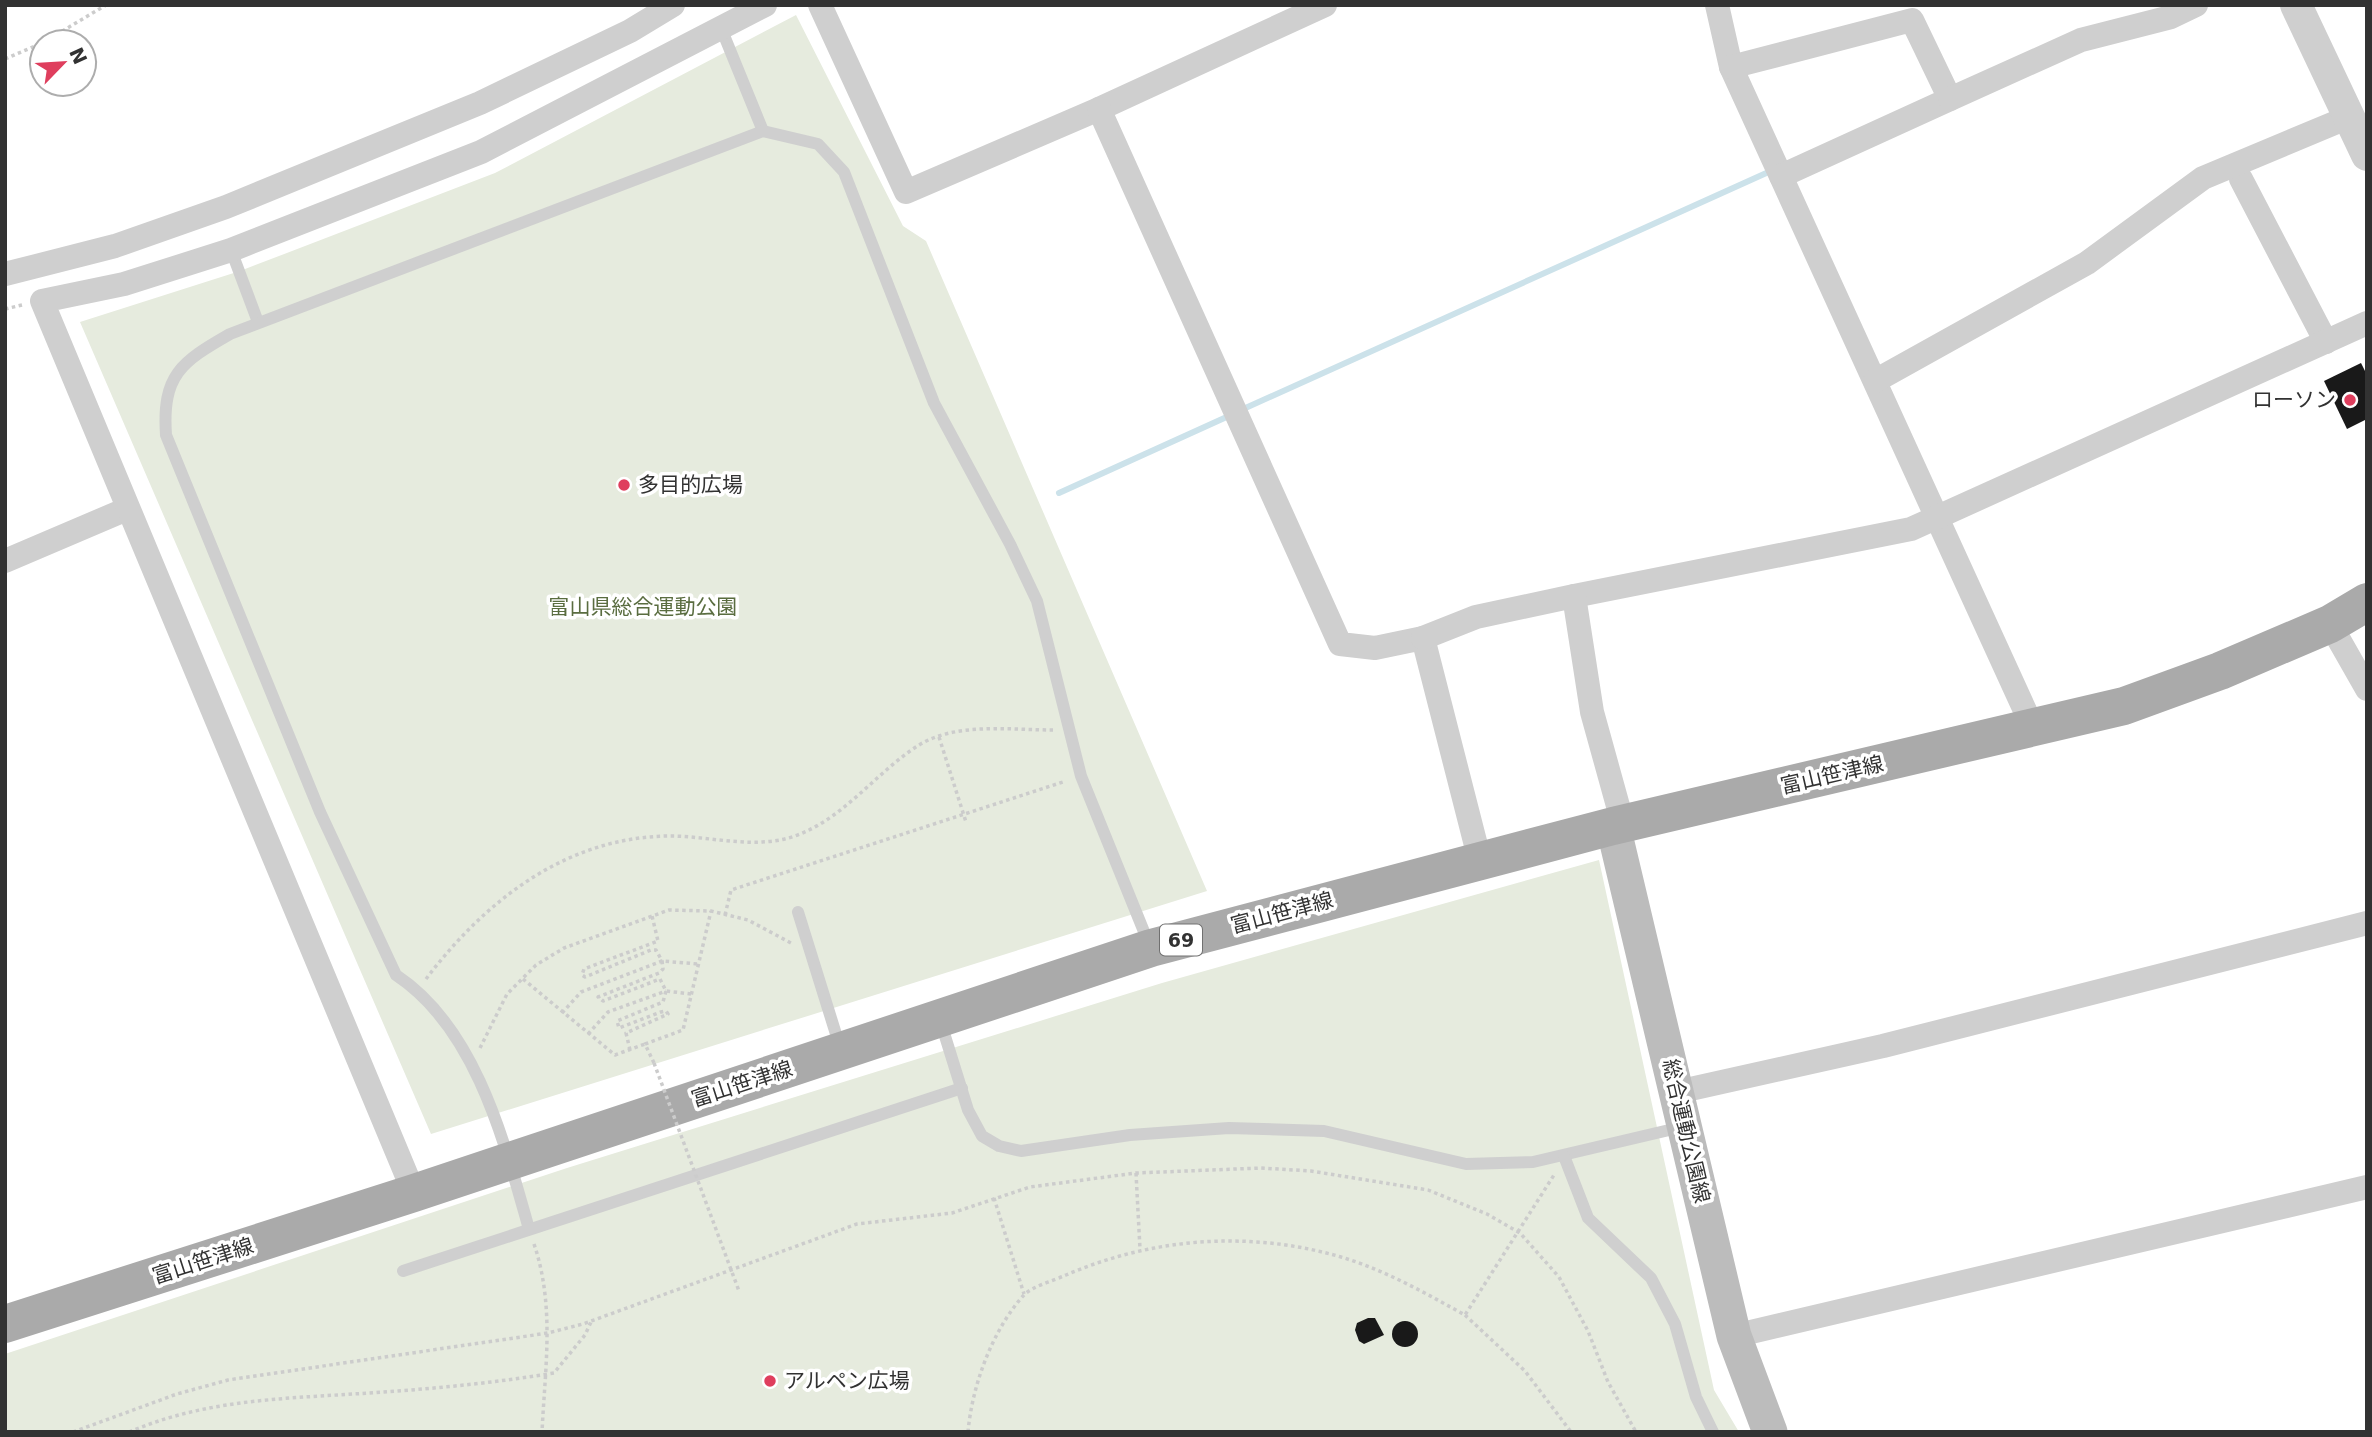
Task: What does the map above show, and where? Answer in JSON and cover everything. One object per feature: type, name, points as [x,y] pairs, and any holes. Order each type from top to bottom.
[{"type":"main road","name":"富山笹津線","points":[[5,1324],[414,1193],[1151,948],[1618,825],[2124,706],[2220,671],[2330,624],[2367,602]]},
{"type":"main road","name":"総合運動公園線","points":[[1618,825],[1734,1336],[1770,1432]]},
{"type":"street","points":[[5,274],[115,246],[226,208],[480,103],[630,31],[673,5]]},
{"type":"street","points":[[414,1193],[41,301],[124,284],[231,250],[481,152],[765,5]]},
{"type":"street","points":[[820,5],[905,192],[1099,109],[1325,5]]},
{"type":"street","points":[[1717,5],[1731,67],[2033,728]]},
{"type":"street","points":[[1779,171],[1948,93],[2081,40],[2171,17],[2196,5]]},
{"type":"street","points":[[2296,5],[2367,155]]},
{"type":"street","points":[[1731,67],[1912,20],[1948,93]]},
{"type":"street","points":[[1099,109],[1340,644],[1375,648],[1423,638],[1476,617],[1911,529],[2367,323]]},
{"type":"street","points":[[1875,381],[2087,263],[2203,178],[2348,117]]},
{"type":"street","points":[[2241,179],[2326,342]]},
{"type":"street","points":[[5,561],[127,509]]},
{"type":"street","points":[[1574,596],[1592,712],[1618,825]]},
{"type":"street","points":[[2330,624],[2367,689]]},
{"type":"street","points":[[1423,638],[1480,861]]},
{"type":"street","points":[[1677,1092],[1896,1042],[2367,923]]},
{"type":"street","points":[[1734,1336],[2367,1187]]},
{"type":"lane","points":[[721,28],[763,131]]},
{"type":"lane","points":[[529,1229],[509,1161],[471,1067],[443,1016],[418,990],[396,975],[320,812],[166,435],[164,408],[169,383],[176,374],[191,356],[258,322],[763,131],[818,144],[844,172],[934,403],[1010,544],[1037,601],[1067,730],[1081,776],[1151,948]]},
{"type":"lane","points":[[231,250],[258,322]]},
{"type":"lane","points":[[798,912],[842,1051]]},
{"type":"lane","points":[[939,1018],[968,1110],[982,1136],[999,1146],[1021,1151],[1130,1135],[1230,1128],[1324,1131],[1466,1164],[1533,1162],[1686,1126]]},
{"type":"lane","points":[[403,1271],[962,1088]]},
{"type":"lane","points":[[1564,1156],[1588,1218],[1651,1278],[1675,1324],[1696,1397],[1713,1432]]},
{"type":"path","points":[[68,28],[106,5]]},
{"type":"path","points":[[5,59],[28,49]]},
{"type":"path","points":[[418,990],[454,943],[497,901],[531,877],[578,853],[626,841],[668,836],[775,843],[809,831],[836,815],[919,744],[949,733],[1067,730]]},
{"type":"path","points":[[939,737],[966,822]]},
{"type":"path","points":[[725,915],[731,890],[1081,776]]},
{"type":"path","points":[[471,1067],[508,994],[536,965],[564,948],[669,910],[711,911],[748,920],[811,954]]},
{"type":"path","points":[[522,979],[615,1055],[630,1050],[683,1030],[711,911]]},
{"type":"path","points":[[630,1050],[626,1033],[668,1014],[666,1011],[662,1012],[619,1028],[617,1021],[663,1002],[666,991],[660,979],[603,1001],[598,997],[659,973],[663,969],[662,961],[656,950],[585,977],[582,975],[584,969],[658,941],[652,916]]},
{"type":"path","points":[[562,1013],[581,992],[662,961],[698,964]]},
{"type":"path","points":[[588,1034],[608,1012],[666,991],[691,994]]},
{"type":"path","points":[[645,1044],[739,1292]]},
{"type":"path","points":[[73,1432],[177,1394],[228,1380],[548,1334],[857,1224],[952,1213],[1030,1187],[1136,1173],[1261,1168],[1311,1171],[1428,1190],[1488,1214],[1520,1233],[1559,1277],[1588,1331],[1608,1382],[1636,1432]]},
{"type":"path","points":[[1136,1173],[1140,1249]]},
{"type":"path","points":[[1465,1315],[1520,1233],[1554,1175]]},
{"type":"path","points":[[994,1198],[1024,1294]]},
{"type":"path","points":[[529,1229],[545,1276],[548,1334],[542,1432]]},
{"type":"path","points":[[968,1432],[970,1409],[993,1341],[1024,1294],[1100,1260],[1140,1249],[1231,1240],[1289,1245],[1341,1257],[1387,1274],[1465,1315],[1525,1371],[1571,1432]]},
{"type":"path","points":[[129,1432],[168,1416],[218,1405],[456,1387],[554,1373],[585,1335],[592,1320]]},
{"type":"green space","name":"富山県総合運動公園","points":[[796,15],[903,226],[926,241],[1207,891],[431,1134],[80,322],[240,271],[495,173]]},
{"type":"green space","points":[[1599,860],[1714,1390],[1739,1432],[5,1432],[5,1354],[567,1168],[1162,983]]},
{"type":"building","name":"ローソン","points":[[2361,363],[2367,375],[2367,419],[2347,429],[2324,381]]},
{"type":"building","points":[[1375,1318],[1384,1335],[1364,1344],[1359,1341],[1355,1330],[1357,1323]]},
{"type":"building","points":[[1405,1321],[1414,1325],[1418,1334],[1414,1343],[1405,1347],[1396,1343],[1392,1334],[1396,1325]]},
{"type":"waterway","points":[[1241,410],[1773,170]]},
{"type":"waterway","points":[[1059,493],[1231,415]]},
{"type":"place","name":"ローソン","points":[[2350,400]]},
{"type":"place","name":"多目的広場","points":[[624,485]]},
{"type":"place","name":"アルペン広場","points":[[770,1381]]}]
